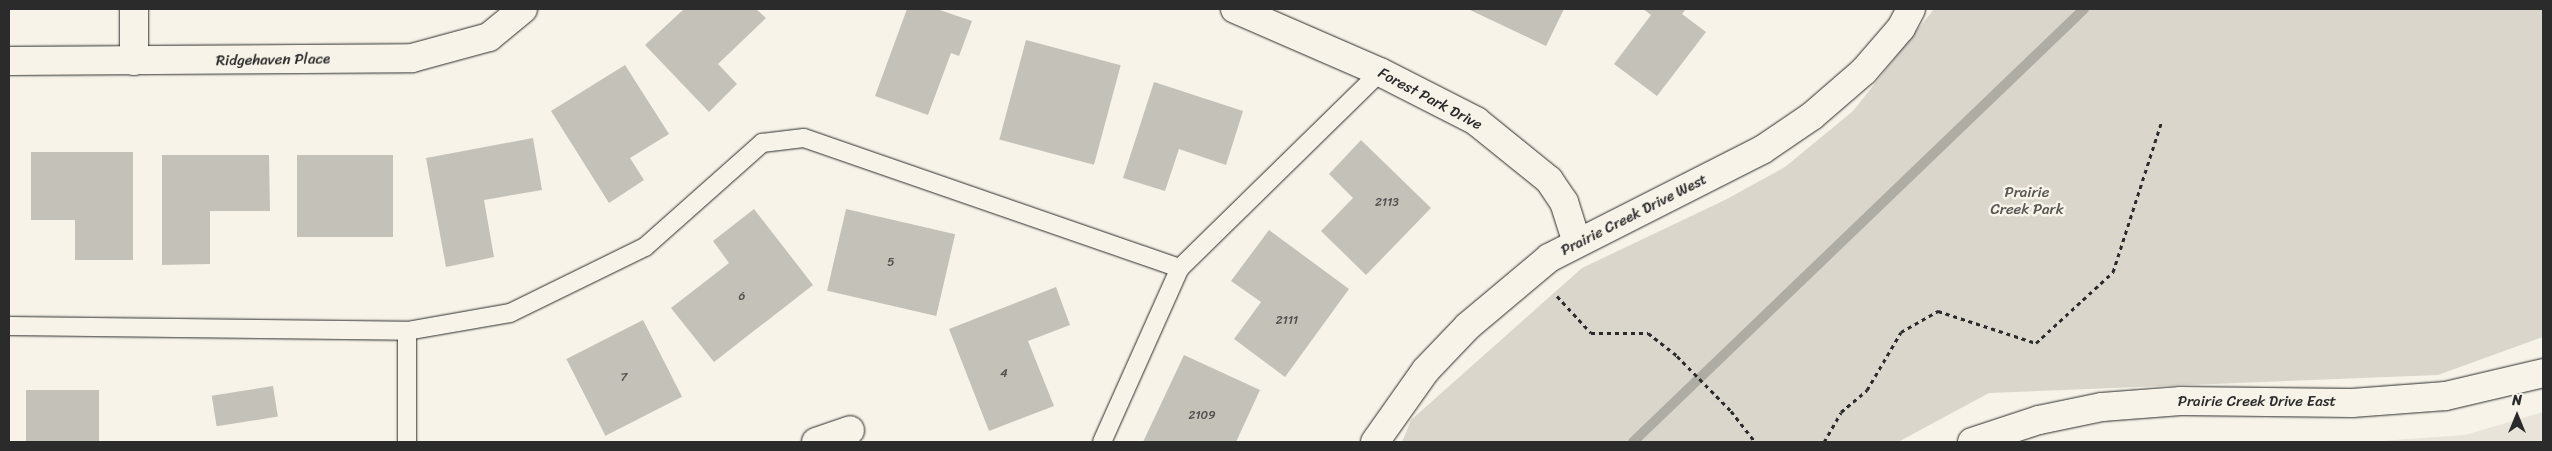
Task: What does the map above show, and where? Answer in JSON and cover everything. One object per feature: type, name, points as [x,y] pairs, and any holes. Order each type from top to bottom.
[{"type":"street","points":[[134,9],[134,61]]},
{"type":"street","name":"Ridgehaven Place","points":[[9,61],[412,58],[489,37],[524,9]]},
{"type":"street","name":"Forest Park Drive","points":[[1235,9],[1380,72],[1476,121],[1514,149],[1549,180],[1564,202],[1577,243]]},
{"type":"street","name":"Prairie Creek Drive West","points":[[1375,442],[1426,370],[1468,326],[1548,258],[1762,150],[1812,116],[1864,71],[1901,28],[1911,9]]},
{"type":"street","name":"Prairie Creek Drive East","points":[[1972,442],[2039,420],[2102,407],[2181,401],[2352,403],[2446,396],[2543,373]]},
{"type":"street","points":[[816,442],[850,430]]},
{"type":"lane","points":[[1102,442],[1180,268],[1380,72]]},
{"type":"lane","points":[[9,326],[408,331],[510,313],[645,247],[762,143],[804,138],[1180,268]]},
{"type":"lane","points":[[407,442],[408,331]]},
{"type":"path","points":[[1824,442],[1841,412],[1867,390],[1901,332],[1938,311],[2036,343],[2113,272],[2161,124]]},
{"type":"path","points":[[1557,296],[1590,333],[1648,333],[1677,356],[1731,412],[1755,442]]},
{"type":"shaded area","points":[[2543,412],[2543,442],[2367,442],[2465,435]]},
{"type":"green space","name":"Prairie Creek Park","points":[[1934,9],[2543,9],[2543,337],[2438,375],[1989,393],[1898,442],[1402,442],[1411,420],[1582,268],[1725,200],[1785,167],[1853,111]]},
{"type":"building","points":[[684,9],[756,9],[766,18],[718,64],[737,84],[709,112],[645,45]]},
{"type":"building","points":[[907,9],[937,9],[972,21],[959,56],[951,53],[928,115],[875,96]]},
{"type":"building","points":[[1468,9],[1564,9],[1546,46]]},
{"type":"building","points":[[1643,9],[1686,9],[1682,14],[1706,32],[1657,96],[1614,64],[1651,15]]},
{"type":"building","points":[[1026,40],[1121,65],[1094,165],[999,139]]},
{"type":"building","points":[[625,65],[669,134],[630,158],[644,180],[609,203],[551,111]]},
{"type":"building","points":[[1154,82],[1243,111],[1226,165],[1179,149],[1165,191],[1123,178]]},
{"type":"building","points":[[533,138],[542,190],[484,200],[494,257],[446,267],[426,158]]},
{"type":"building","points":[[1361,140],[1431,208],[1366,275],[1321,231],[1353,198],[1329,174]]},
{"type":"building","points":[[31,152],[133,152],[133,260],[75,260],[75,220],[31,220]]},
{"type":"building","points":[[162,155],[269,155],[270,211],[210,211],[210,264],[162,265]]},
{"type":"building","points":[[297,155],[393,155],[393,237],[297,237]]},
{"type":"building","points":[[754,209],[813,285],[714,362],[671,308],[729,263],[713,241]]},
{"type":"building","points":[[846,209],[955,234],[936,316],[827,291]]},
{"type":"building","points":[[1269,230],[1349,289],[1285,377],[1234,339],[1261,302],[1231,281]]},
{"type":"building","points":[[1056,287],[1070,325],[1028,341],[1054,406],[989,431],[949,329]]},
{"type":"building","points":[[643,320],[682,397],[605,436],[566,359]]},
{"type":"building","points":[[1184,355],[1260,390],[1236,442],[1143,442]]},
{"type":"building","points":[[273,386],[278,417],[217,426],[212,396]]},
{"type":"building","points":[[26,390],[99,390],[99,442],[26,442]]},
{"type":"waterway","points":[[1633,442],[2084,9]]}]
